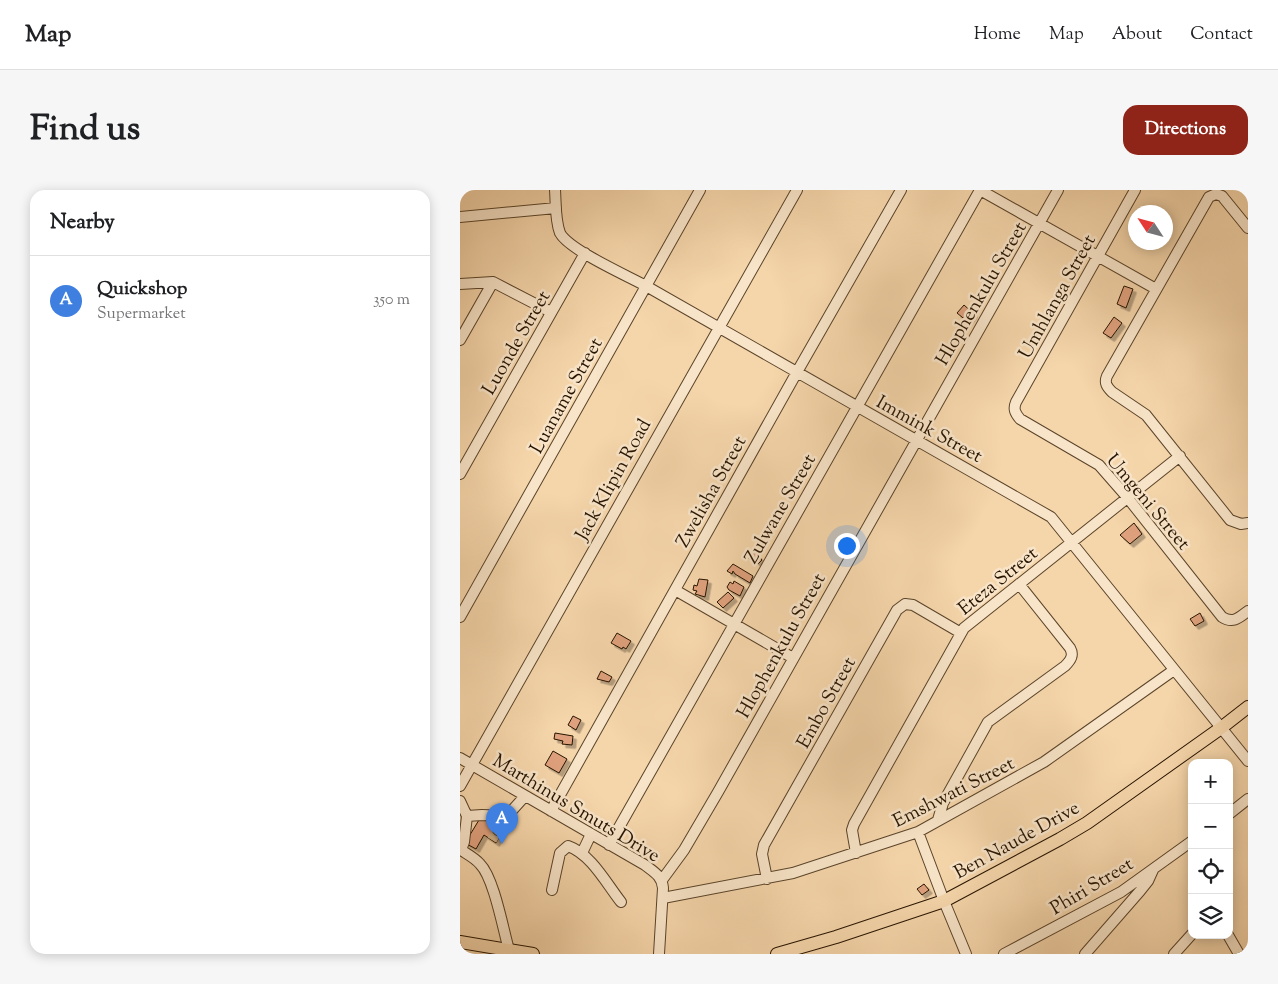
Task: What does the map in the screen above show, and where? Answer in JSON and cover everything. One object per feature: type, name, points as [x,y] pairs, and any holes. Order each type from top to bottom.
[{"type":"main road","name":"Ben Naude Drive","points":[[777,954],[836,937],[944,901],[1087,823],[1221,728],[1248,706]]},
{"type":"main road","points":[[460,942],[533,954]]},
{"type":"street","name":"Immink Street","points":[[555,190],[558,226],[562,235],[585,253],[1049,515],[1248,761]]},
{"type":"street","name":"Luaname Street","points":[[460,618],[700,190]]},
{"type":"street","name":"Jack Klipin Road","points":[[460,786],[797,190]]},
{"type":"street","name":"Zwelisha Street","points":[[550,811],[901,190]]},
{"type":"street","points":[[980,190],[1156,289]]},
{"type":"street","name":"Zulwane Street","points":[[609,845],[980,190]]},
{"type":"street","name":"Hlophenkulu Street","points":[[662,880],[684,850],[1058,190]]},
{"type":"street","name":"Umhlanga Street","points":[[1020,419],[1015,412],[1014,405],[1135,190]]},
{"type":"street","points":[[1248,228],[1222,196],[1216,194],[1207,200],[1107,376],[1106,385],[1112,392],[1143,412],[1230,520],[1241,524],[1248,523]]},
{"type":"street","points":[[460,217],[556,208]]},
{"type":"street","name":"Luonde Street","points":[[460,474],[585,253]]},
{"type":"street","points":[[460,340],[493,282]]},
{"type":"street","points":[[460,284],[493,282],[551,312]]},
{"type":"street","name":"Umgeni Street","points":[[1020,419],[1095,462],[1127,498],[1219,614],[1225,619],[1237,620],[1248,611]]},
{"type":"street","name":"Eteza Street","points":[[856,853],[852,830],[854,824],[966,626],[1180,456]]},
{"type":"street","points":[[938,820],[943,803],[988,722],[1065,666],[1072,658],[1073,654],[1070,648],[1019,584]]},
{"type":"street","points":[[675,590],[793,658]]},
{"type":"street","name":"Embo Street","points":[[767,879],[762,854],[764,846],[898,610],[907,604],[913,605],[961,633]]},
{"type":"street","name":"Emshwati Street","points":[[663,898],[793,873],[918,832],[1044,762],[1174,670]]},
{"type":"street","name":"Marthinus Smuts Drive","points":[[460,758],[645,865],[662,880],[663,898],[659,954]]},
{"type":"street","points":[[498,830],[507,816],[525,796]]},
{"type":"street","points":[[1233,811],[1248,799]]},
{"type":"street","points":[[460,801],[467,816],[464,842],[460,850],[481,859],[509,950]]},
{"type":"street","points":[[467,816],[507,816]]},
{"type":"street","points":[[918,832],[966,954]]},
{"type":"street","points":[[582,853],[591,834]]},
{"type":"street","name":"Phiri Street","points":[[1004,954],[1121,892],[1188,843]]},
{"type":"street","points":[[552,890],[560,853],[563,848],[568,846],[582,853],[621,902]]},
{"type":"street","points":[[1084,954],[1144,886],[1153,868]]},
{"type":"street","points":[[1174,954],[1188,938]]},
{"type":"street","points":[[1230,939],[1239,954]]},
{"type":"building","points":[[1124,286],[1133,289],[1126,308],[1117,304]]},
{"type":"building","points":[[964,305],[974,314],[968,322],[957,313]]},
{"type":"building","points":[[1114,317],[1122,323],[1111,338],[1103,333]]},
{"type":"building","points":[[1134,523],[1142,534],[1130,544],[1120,535]]},
{"type":"building","points":[[754,551],[762,560],[758,564],[754,560],[752,562],[747,557]]},
{"type":"building","points":[[733,564],[753,576],[750,583],[733,571],[732,574],[727,571]]},
{"type":"building","points":[[699,579],[708,580],[705,597],[695,594],[697,591],[693,590],[694,585],[697,586]]},
{"type":"building","points":[[734,581],[744,587],[740,596],[727,587],[730,582],[733,584]]},
{"type":"building","points":[[728,592],[734,598],[723,608],[717,602]]},
{"type":"building","points":[[1200,613],[1204,621],[1195,626],[1190,619]]},
{"type":"building","points":[[617,633],[631,641],[626,649],[611,643]]},
{"type":"building","points":[[601,671],[612,677],[609,682],[597,679]]},
{"type":"building","points":[[573,716],[581,720],[576,730],[568,725]]},
{"type":"building","points":[[555,733],[573,736],[572,745],[562,744],[563,741],[554,739]]},
{"type":"building","points":[[553,751],[567,759],[559,773],[545,765]]},
{"type":"building","points":[[482,815],[492,821],[490,825],[502,832],[496,843],[484,835],[476,849],[465,843]]},
{"type":"building","points":[[924,884],[929,890],[922,895],[917,889]]},
{"type":"tunnel","points":[[492,840],[498,830]]},
{"type":"place","name":"Quickshop","points":[[502,844]]}]
